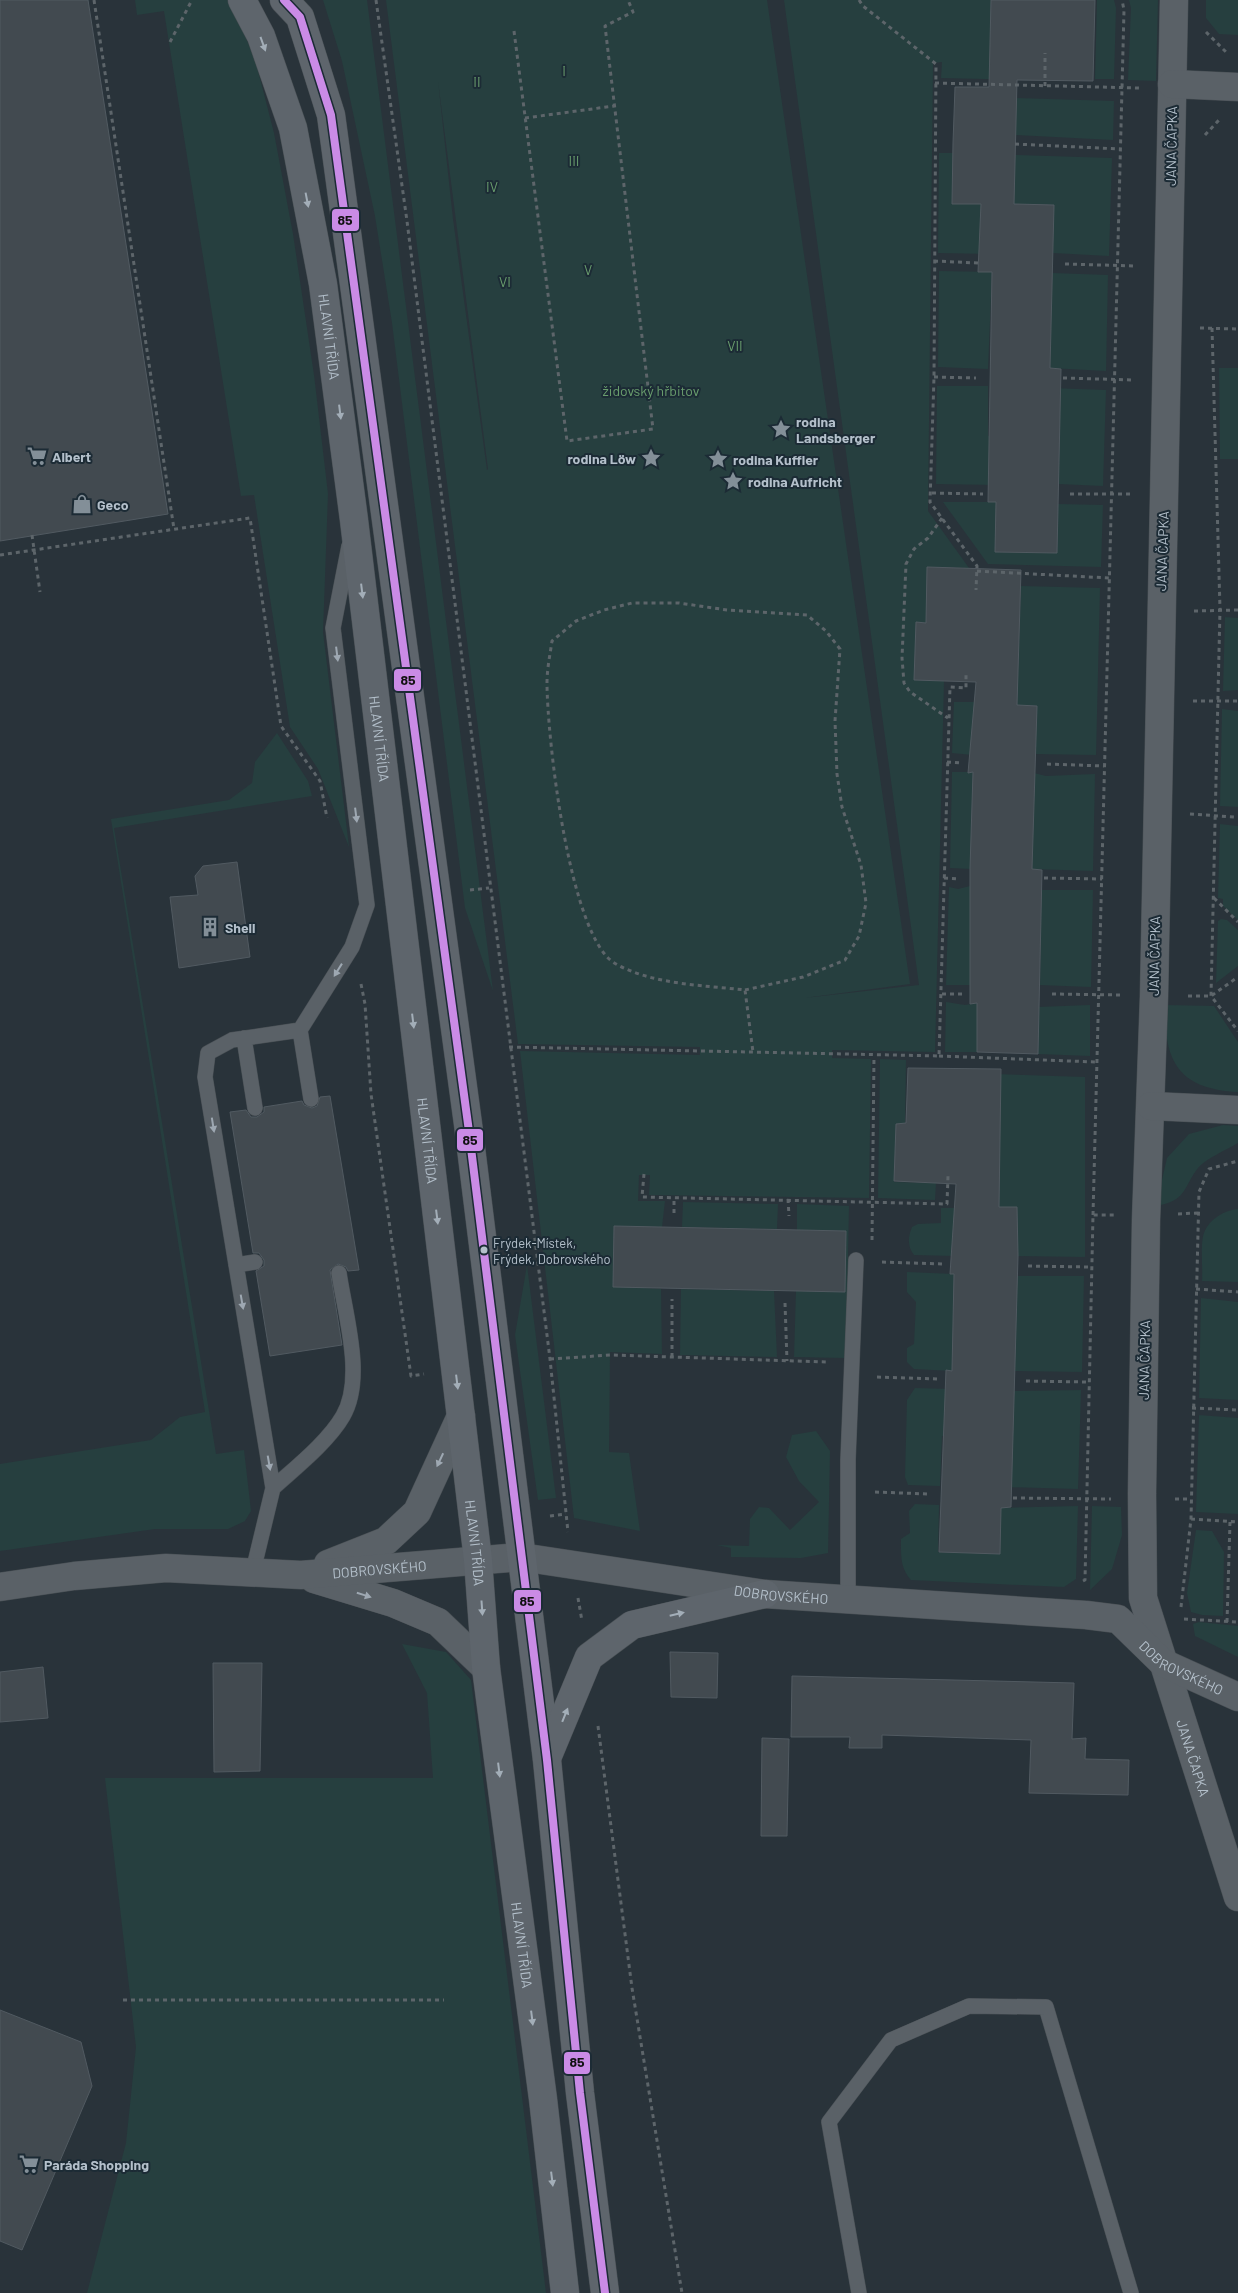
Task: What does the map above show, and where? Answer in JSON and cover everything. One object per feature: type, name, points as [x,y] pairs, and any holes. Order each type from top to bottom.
[{"type":"main road","name":"HLAVNÍ TŘÍDA","points":[[242,0],[261,36],[293,128],[323,284],[354,520],[478,1560],[486,1668],[543,2099],[565,2293]]},
{"type":"main road","points":[[294,6],[331,115],[468,1124],[547,1760],[580,2094],[606,2293]]},
{"type":"main road","points":[[547,1760],[589,1657],[632,1625],[764,1594]]},
{"type":"street","name":"JANA ČAPKA","points":[[1174,0],[1158,701],[1154,996],[1147,1215],[1142,1500],[1143,1598],[1175,1669],[1238,1897]]},
{"type":"street","points":[[1172,84],[1238,87]]},
{"type":"street","points":[[1151,1106],[1238,1110]]},
{"type":"street","points":[[301,1575],[386,1541],[417,1512],[460,1416]]},
{"type":"street","name":"DOBROVSKÉHO","points":[[0,1587],[74,1576],[166,1568],[254,1571],[301,1575],[521,1557],[764,1594],[848,1598],[1118,1619],[1175,1669],[1238,1697]]},
{"type":"street","name":"DOBROVSKÉHO","points":[[301,1575],[392,1604],[438,1622],[486,1668]]},
{"type":"lane","points":[[310,1099],[300,1030],[352,947],[367,905],[334,628],[354,520]]},
{"type":"lane","points":[[254,1571],[273,1488],[205,1077],[208,1053],[232,1040],[300,1030]]},
{"type":"lane","points":[[244,1038],[255,1108]]},
{"type":"lane","points":[[848,1598],[850,1491],[848,1460],[853,1363],[864,1261]]},
{"type":"lane","points":[[236,1265],[255,1262]]},
{"type":"lane","points":[[273,1488],[307,1457],[343,1417],[352,1394],[353,1367],[338,1273]]},
{"type":"lane","points":[[859,2293],[829,2122],[891,2040],[969,2006],[1046,2007],[1131,2293]]},
{"type":"path","points":[[94,0],[174,529]]},
{"type":"path","points":[[170,42],[192,0]]},
{"type":"path","points":[[376,0],[407,221],[509,1047],[550,1359],[571,1564],[589,1657]]},
{"type":"path","points":[[514,31],[567,441],[653,429],[605,26],[633,12],[628,0]]},
{"type":"path","points":[[859,0],[863,6],[936,64],[934,377],[932,494],[930,502],[977,566],[976,590]]},
{"type":"path","points":[[1079,1584],[1085,1580],[1092,1215],[1124,10],[1122,0]]},
{"type":"path","points":[[1202,28],[1229,55]]},
{"type":"path","points":[[1045,53],[1045,86]]},
{"type":"path","points":[[935,83],[1122,88],[1149,88],[1172,84]]},
{"type":"path","points":[[525,118],[614,106]]},
{"type":"path","points":[[1015,144],[1120,149]]},
{"type":"path","points":[[934,261],[978,262]]},
{"type":"path","points":[[1065,264],[1168,268]]},
{"type":"path","points":[[1212,328],[1220,609],[1211,996],[1238,1031]]},
{"type":"path","points":[[934,377],[976,378]]},
{"type":"path","points":[[1063,378],[1166,381]]},
{"type":"path","points":[[932,494],[983,494]]},
{"type":"path","points":[[1070,494],[1164,494]]},
{"type":"path","points":[[0,555],[250,518],[281,726],[320,781],[329,827]]},
{"type":"path","points":[[942,518],[928,538],[914,550],[906,564],[902,658],[904,683],[910,692],[948,718]]},
{"type":"path","points":[[32,536],[40,592]]},
{"type":"path","points":[[977,571],[1109,578]]},
{"type":"path","points":[[632,603],[679,603],[727,610],[807,615],[826,631],[840,649],[835,721],[837,774],[842,807],[861,865],[866,903],[859,936],[844,960],[803,977],[745,990],[647,976],[614,963],[592,935],[571,872],[556,783],[547,682],[552,641],[576,622],[604,610],[632,603]]},
{"type":"path","points":[[1160,614],[1220,609],[1238,610]]},
{"type":"path","points":[[939,1056],[942,994],[946,762],[950,687],[966,688],[966,675]]},
{"type":"path","points":[[1158,701],[1237,701]]},
{"type":"path","points":[[946,762],[961,763]]},
{"type":"path","points":[[1047,764],[1104,766]]},
{"type":"path","points":[[1157,811],[1234,817]]},
{"type":"path","points":[[944,878],[958,879]]},
{"type":"path","points":[[1044,878],[1102,879]]},
{"type":"path","points":[[1213,898],[1238,922]]},
{"type":"path","points":[[352,947],[365,1004],[372,1094],[411,1376],[431,1373]]},
{"type":"path","points":[[1052,994],[1211,996],[1238,977]]},
{"type":"path","points":[[745,990],[753,1052]]},
{"type":"path","points":[[942,994],[965,994]]},
{"type":"path","points":[[509,1047],[939,1056],[1096,1062]]},
{"type":"path","points":[[874,1056],[873,1201],[864,1261],[942,1264]]},
{"type":"path","points":[[1180,1612],[1184,1595],[1191,1519],[1192,1408],[1199,1192],[1209,1169],[1238,1161]]},
{"type":"path","points":[[644,1174],[642,1197],[947,1204],[948,1176]]},
{"type":"path","points":[[674,1198],[674,1213]]},
{"type":"path","points":[[788,1200],[789,1216]]},
{"type":"path","points":[[1092,1215],[1197,1213]]},
{"type":"path","points":[[1028,1266],[1092,1267]]},
{"type":"path","points":[[1196,1289],[1238,1292]]},
{"type":"path","points":[[672,1299],[672,1357]]},
{"type":"path","points":[[785,1303],[787,1361]]},
{"type":"path","points":[[550,1359],[611,1355],[853,1363]]},
{"type":"path","points":[[869,1376],[939,1379]]},
{"type":"path","points":[[1026,1381],[1089,1382]]},
{"type":"path","points":[[1192,1408],[1238,1410]]},
{"type":"path","points":[[850,1491],[928,1494]]},
{"type":"path","points":[[1013,1498],[1191,1499]]},
{"type":"path","points":[[1191,1519],[1238,1522]]},
{"type":"path","points":[[1227,1622],[1230,1522]]},
{"type":"path","points":[[1176,1618],[1238,1622]]},
{"type":"path","points":[[597,1722],[632,1988],[682,2293]]},
{"type":"path","points":[[123,2000],[444,2000]]},
{"type":"green space","points":[[135,0],[231,0],[256,63],[274,133],[293,234],[314,375],[328,494],[323,632],[349,847],[318,769],[290,727],[254,495],[241,496],[164,11],[137,15]]},
{"type":"green space","points":[[323,0],[367,0],[493,991],[465,908],[392,323],[375,216],[342,61]]},
{"type":"green space","points":[[386,0],[767,0],[910,984],[804,998],[919,985],[784,0],[993,0],[1033,80],[941,78],[942,62],[933,63],[928,511],[969,568],[928,567],[926,623],[916,622],[914,680],[944,681],[935,1052],[832,1050],[832,1058],[871,1059],[869,1198],[649,1195],[650,1175],[639,1175],[638,1201],[665,1201],[662,1227],[614,1226],[613,1286],[661,1289],[662,1354],[610,1352],[609,1452],[629,1453],[640,1531],[574,1518],[520,1051],[700,1055],[700,1047],[518,1044]],"holes":[[[438,81],[488,469],[453,219]]]},
{"type":"green space","points":[[1097,0],[1114,0],[1116,8],[1114,79],[1095,79]]},
{"type":"green space","points":[[1129,0],[1158,0],[1156,81],[1128,80],[1131,8]]},
{"type":"green space","points":[[1206,0],[1238,0],[1238,35],[1219,34],[1206,18]]},
{"type":"green space","points":[[1016,98],[1114,101],[1113,140],[1015,135]]},
{"type":"green space","points":[[939,153],[953,153],[952,203],[993,204],[992,254],[938,253]]},
{"type":"green space","points":[[1014,155],[1112,158],[1109,256],[1053,253],[1054,205],[1014,204]]},
{"type":"green space","points":[[939,271],[992,272],[988,369],[938,367]]},
{"type":"green space","points":[[1052,273],[1108,275],[1106,371],[1050,368]]},
{"type":"green space","points":[[1219,368],[1238,368],[1238,459],[1220,459]]},
{"type":"green space","points":[[937,386],[988,386],[988,436],[998,436],[996,485],[936,484]]},
{"type":"green space","points":[[1050,388],[1106,390],[1103,486],[1058,484]]},
{"type":"green space","points":[[943,502],[996,502],[996,552],[1057,553],[1058,504],[1103,505],[1101,567],[988,564]]},
{"type":"green space","points":[[1021,586],[1100,588],[1096,755],[1035,754],[1037,706],[1017,705]]},
{"type":"green space","points":[[1225,617],[1238,618],[1238,690],[1223,691]]},
{"type":"green space","points":[[954,702],[974,702],[973,755],[952,753]]},
{"type":"green space","points":[[1222,709],[1238,711],[1238,807],[1220,806]]},
{"type":"green space","points":[[277,733],[308,781],[312,796],[114,828],[216,1454],[244,1450],[251,1511],[245,1521],[228,1529],[155,1529],[0,1551],[0,1464],[151,1440],[180,1417],[205,1412],[111,819],[229,800],[252,783],[255,762]]},
{"type":"green space","points":[[952,772],[973,772],[971,869],[950,868]]},
{"type":"green space","points":[[1034,773],[1046,776],[1095,774],[1093,871],[1032,869]]},
{"type":"green space","points":[[1220,824],[1238,826],[1238,920],[1223,906],[1223,899],[1218,898]]},
{"type":"green space","points":[[970,886],[970,936],[977,985],[946,985],[949,887],[958,889]]},
{"type":"green space","points":[[1032,890],[1093,890],[1091,987],[1040,985],[1041,937]]},
{"type":"green space","points":[[1221,919],[1227,920],[1238,930],[1238,966],[1216,983],[1218,921]]},
{"type":"green space","points":[[946,1002],[965,1005],[977,1003],[977,1052],[945,1052]]},
{"type":"green space","points":[[1090,1005],[1090,1056],[1038,1054],[1039,1007]]},
{"type":"green space","points":[[1165,1005],[1214,1006],[1238,1042],[1238,1092],[1218,1090],[1201,1085],[1188,1078],[1179,1068],[1172,1056],[1168,1042],[1165,1025]]},
{"type":"green space","points":[[880,1059],[906,1060],[905,1124],[896,1124],[894,1182],[936,1183],[935,1200],[878,1198]]},
{"type":"green space","points":[[959,1073],[1085,1077],[1085,1257],[1016,1256],[1017,1207],[998,1207]]},
{"type":"green space","points":[[1223,1125],[1238,1126],[1238,1143],[1202,1164],[1184,1191],[1176,1199],[1161,1205],[1161,1184],[1167,1158],[1189,1134]]},
{"type":"green space","points":[[683,1202],[778,1204],[777,1229],[682,1227]]},
{"type":"green space","points":[[797,1204],[849,1206],[846,1358],[794,1357],[796,1291],[845,1291],[845,1231],[797,1230]]},
{"type":"green space","points":[[941,1208],[954,1208],[955,1256],[914,1255],[909,1241],[912,1227],[918,1224],[941,1223]]},
{"type":"green space","points":[[1238,1209],[1238,1282],[1202,1281],[1202,1243],[1206,1228],[1218,1216]]},
{"type":"green space","points":[[527,1265],[556,1498],[538,1500],[515,1335]]},
{"type":"green space","points":[[907,1272],[954,1274],[952,1371],[914,1369],[907,1362],[907,1348],[914,1344],[916,1302],[907,1292]]},
{"type":"green space","points":[[1016,1276],[1084,1276],[1082,1372],[1013,1371]]},
{"type":"green space","points":[[681,1289],[774,1291],[777,1357],[680,1355]]},
{"type":"green space","points":[[1201,1298],[1238,1302],[1238,1400],[1199,1398]]},
{"type":"green space","points":[[915,1388],[951,1389],[951,1436],[942,1436],[940,1486],[908,1485],[905,1477],[907,1400]]},
{"type":"green space","points":[[1081,1390],[1078,1489],[1002,1487],[1013,1391]]},
{"type":"green space","points":[[1199,1415],[1238,1418],[1238,1514],[1196,1512]]},
{"type":"green space","points":[[816,1431],[830,1451],[828,1553],[801,1558],[731,1557],[731,1548],[717,1545],[749,1546],[750,1519],[759,1507],[769,1508],[790,1530],[819,1502],[799,1481],[786,1457],[792,1435]]},
{"type":"green space","points":[[915,1504],[939,1505],[938,1552],[999,1554],[1001,1508],[1078,1506],[1076,1579],[1064,1587],[911,1580],[903,1566],[901,1539],[910,1533],[909,1511]]},
{"type":"green space","points":[[1092,1506],[1121,1507],[1122,1535],[1112,1569],[1090,1590]]},
{"type":"green space","points":[[1196,1530],[1212,1531],[1224,1552],[1223,1616],[1202,1615],[1191,1612],[1187,1593]]},
{"type":"green space","points":[[1199,1622],[1238,1626],[1238,1657],[1195,1636],[1193,1624]]},
{"type":"green space","points":[[402,1644],[446,1652],[471,1680],[546,2293],[87,2293],[126,2143],[136,2047],[105,1778],[433,1778],[427,1693]]},
{"type":"building","points":[[0,0],[88,0],[168,514],[0,541]]},
{"type":"building","points":[[991,0],[1095,0],[1093,81],[1017,80],[1014,204],[1054,205],[1050,368],[1061,369],[1057,553],[995,552],[996,502],[988,502],[992,272],[978,272],[981,204],[952,204],[955,87],[989,87]]},
{"type":"building","points":[[927,567],[1021,570],[1017,705],[1037,706],[1032,869],[1042,870],[1038,1054],[977,1052],[977,1003],[970,1004],[970,869],[973,772],[968,773],[976,682],[914,680],[916,622],[926,623]]},
{"type":"building","name":"Shell","points":[[237,862],[250,957],[179,968],[170,897],[198,895],[195,876],[203,866]]},
{"type":"building","points":[[908,1068],[1001,1069],[999,1207],[1017,1207],[1018,1256],[1011,1507],[1001,1508],[1000,1554],[939,1552],[946,1370],[952,1371],[954,1274],[950,1274],[956,1184],[894,1181],[896,1124],[906,1123]]},
{"type":"building","points":[[330,1096],[359,1270],[348,1271],[346,1267],[338,1264],[330,1270],[342,1345],[270,1356],[256,1271],[264,1266],[264,1260],[259,1253],[253,1253],[230,1112],[246,1110],[251,1117],[257,1117],[264,1112],[264,1107],[302,1101],[304,1105],[312,1108],[317,1106],[320,1097]]},
{"type":"building","points":[[614,1226],[846,1231],[845,1292],[613,1287]]},
{"type":"building","points":[[670,1652],[718,1653],[717,1698],[671,1697]]},
{"type":"building","points":[[213,1663],[262,1663],[260,1771],[214,1772]]},
{"type":"building","points":[[43,1667],[48,1718],[0,1722],[0,1672]]},
{"type":"building","points":[[792,1676],[1074,1683],[1072,1739],[1086,1738],[1085,1759],[1129,1760],[1128,1795],[1029,1793],[1031,1740],[882,1735],[882,1748],[849,1748],[850,1737],[791,1737]]},
{"type":"building","points":[[762,1738],[789,1739],[787,1836],[761,1836]]},
{"type":"building","name":"Paráda Shopping","points":[[0,2010],[81,2042],[92,2086],[22,2250],[0,2241]]},
{"type":"transit line","name":"85","points":[[284,0],[300,17],[331,115],[468,1124],[547,1760],[580,2093],[605,2293]]},
{"type":"place","name":"rodina Landsberger","points":[[781,429]]},
{"type":"place","name":"Albert","points":[[37,456]]},
{"type":"place","name":"rodina Löw","points":[[651,458]]},
{"type":"place","name":"rodina Kuffler","points":[[718,459]]},
{"type":"place","name":"rodina Aufricht","points":[[733,481]]},
{"type":"place","name":"Geco","points":[[82,504]]},
{"type":"place","name":"Shell","points":[[210,927]]},
{"type":"place","name":"Frýdek-Místek, Frýdek, Dobrovského","points":[[484,1250]]},
{"type":"place","name":"Paráda Shopping","points":[[29,2164]]},
{"type":"park label","name":"I","points":[[564,70]]},
{"type":"park label","name":"II","points":[[477,81]]},
{"type":"park label","name":"III","points":[[574,160]]},
{"type":"park label","name":"IV","points":[[492,186]]},
{"type":"park label","name":"V","points":[[588,269]]},
{"type":"park label","name":"VI","points":[[505,281]]},
{"type":"park label","name":"VII","points":[[735,345]]},
{"type":"park label","name":"židovský hřbitov","points":[[651,390]]}]
